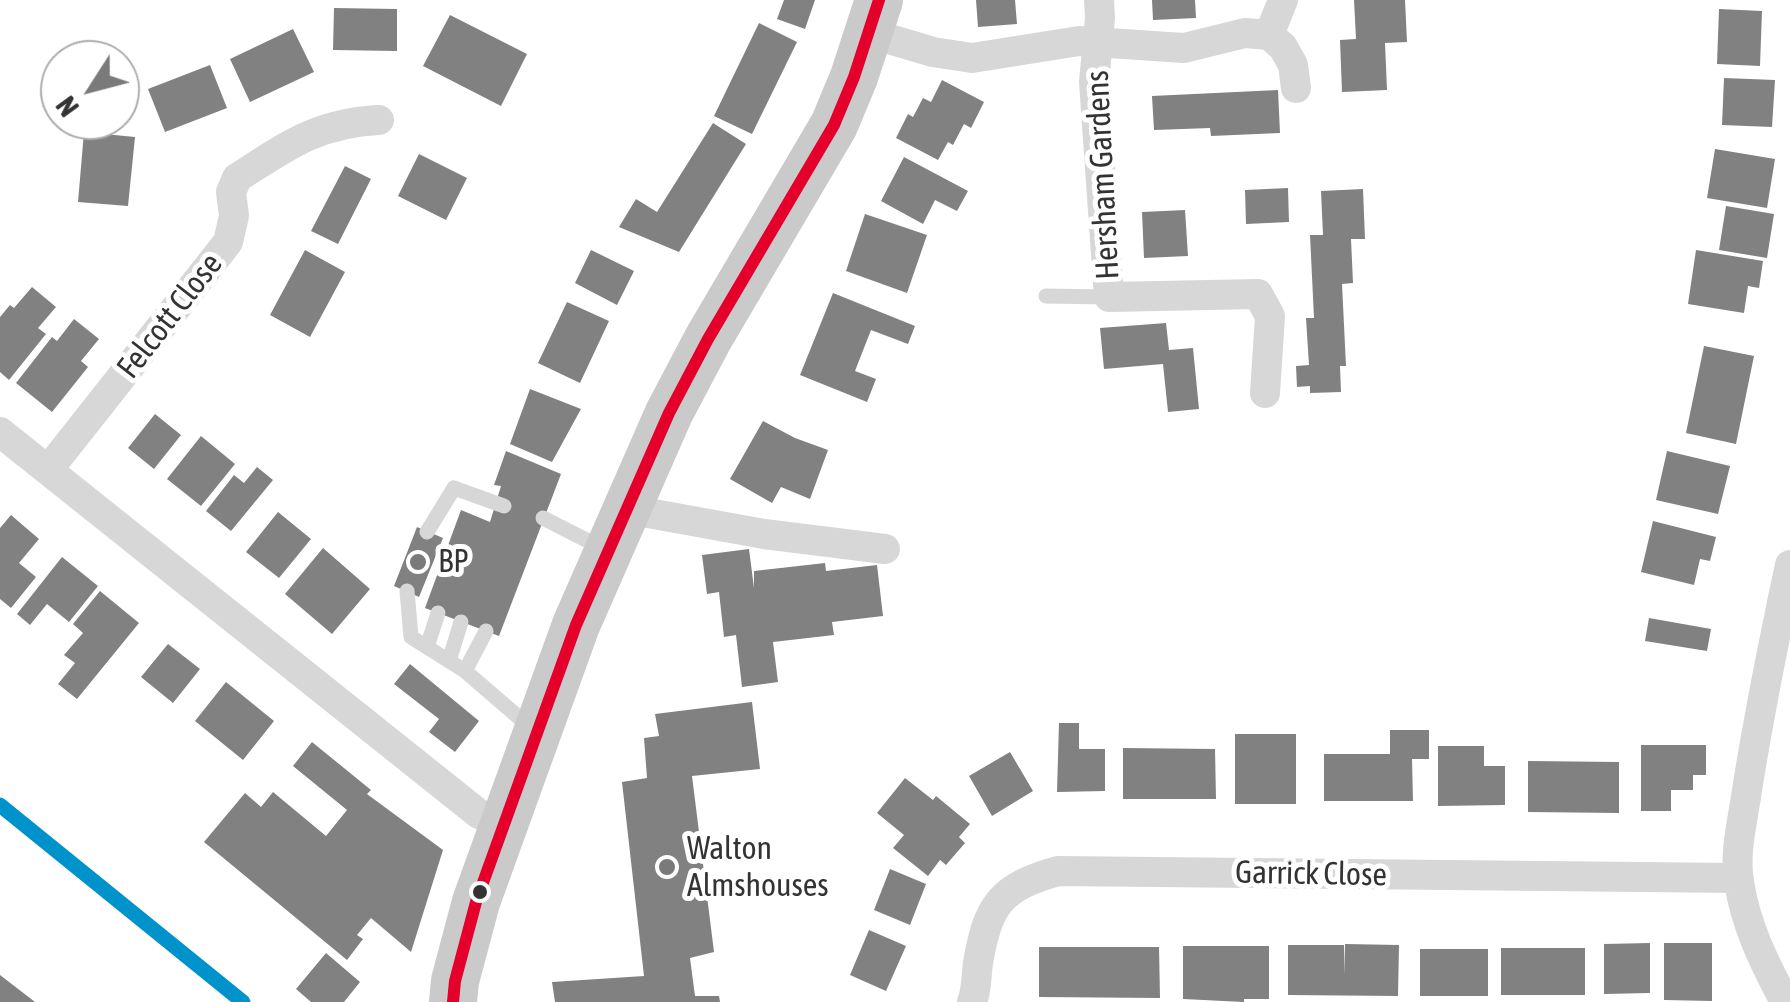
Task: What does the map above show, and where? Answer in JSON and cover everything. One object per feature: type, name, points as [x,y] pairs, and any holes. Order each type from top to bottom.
[{"type":"main road","points":[[453,1002],[476,902],[572,636],[617,530],[669,413],[708,339],[834,125],[874,17]]},
{"type":"street","name":"Hersham Gardens","points":[[1099,0],[1094,82],[1109,297],[1258,294],[1270,316],[1265,393]]},
{"type":"street","points":[[1269,35],[1283,0]]},
{"type":"street","points":[[874,17],[933,52],[972,58],[1079,41],[1184,48],[1245,33],[1269,35],[1283,47],[1293,66],[1296,88]]},
{"type":"street","name":"Felcott Close","points":[[48,470],[228,242],[234,216],[232,192],[237,178],[315,131],[347,122],[379,120]]},
{"type":"street","points":[[0,432],[480,814],[505,825]]},
{"type":"street","points":[[617,530],[764,534],[885,549]]},
{"type":"street","points":[[1785,1002],[1746,915],[1738,878],[1738,849],[1790,565]]},
{"type":"street","name":"Garrick Close","points":[[972,1002],[987,918],[1002,895],[1026,880],[1058,872],[1738,878]]},
{"type":"lane","points":[[1046,296],[1109,297]]},
{"type":"lane","points":[[427,532],[454,488],[504,506]]},
{"type":"lane","points":[[474,515],[483,498]]},
{"type":"lane","points":[[544,518],[617,530]]},
{"type":"lane","points":[[407,591],[411,636],[464,672],[537,733]]},
{"type":"lane","points":[[427,647],[438,613]]},
{"type":"lane","points":[[449,661],[461,622]]},
{"type":"lane","points":[[464,672],[486,631]]},
{"type":"building","points":[[784,0],[815,0],[805,29],[777,19]]},
{"type":"building","points":[[976,0],[1015,0],[1017,24],[978,27]]},
{"type":"building","points":[[1152,0],[1195,0],[1196,18],[1153,20]]},
{"type":"building","points":[[1354,0],[1405,0],[1407,42],[1385,43],[1387,90],[1342,92],[1340,40],[1356,39]]},
{"type":"building","points":[[334,8],[397,9],[397,51],[333,50]]},
{"type":"building","points":[[1719,9],[1762,11],[1760,66],[1717,64]]},
{"type":"building","points":[[450,15],[527,54],[501,106],[423,66]]},
{"type":"building","points":[[759,23],[797,42],[752,134],[714,116]]},
{"type":"building","points":[[293,29],[314,72],[250,102],[230,59]]},
{"type":"building","points":[[210,65],[227,108],[165,132],[148,89]]},
{"type":"building","points":[[1724,78],[1775,80],[1772,127],[1722,125]]},
{"type":"building","points":[[942,80],[984,102],[971,128],[964,124],[953,145],[948,142],[938,160],[896,138],[908,114],[913,117],[923,98],[931,102]]},
{"type":"building","points":[[1278,90],[1280,133],[1211,136],[1210,128],[1154,130],[1152,96]]},
{"type":"building","points":[[713,123],[746,144],[679,252],[619,227],[636,199],[657,212]]},
{"type":"building","points":[[83,140],[135,140],[128,206],[78,202]]},
{"type":"building","points":[[1715,149],[1775,159],[1767,208],[1707,198]]},
{"type":"building","points":[[419,154],[467,178],[446,220],[398,196]]},
{"type":"building","points":[[904,157],[968,191],[957,211],[935,200],[923,224],[881,201]]},
{"type":"building","points":[[345,166],[371,179],[338,244],[311,231]]},
{"type":"building","points":[[1288,188],[1289,222],[1246,224],[1245,190]]},
{"type":"building","points":[[1363,189],[1365,239],[1351,239],[1353,283],[1342,284],[1346,366],[1340,366],[1341,392],[1310,393],[1310,386],[1297,387],[1296,366],[1309,365],[1306,318],[1314,318],[1310,235],[1323,235],[1321,191]]},
{"type":"building","points":[[1726,206],[1774,214],[1767,258],[1719,250]]},
{"type":"building","points":[[1185,210],[1188,256],[1144,258],[1142,212]]},
{"type":"building","points":[[865,214],[927,235],[907,293],[846,271]]},
{"type":"building","points":[[305,250],[345,272],[310,337],[270,315]]},
{"type":"building","points":[[591,250],[634,271],[617,305],[575,283]]},
{"type":"building","points":[[1696,250],[1763,261],[1759,288],[1748,286],[1744,313],[1688,304]]},
{"type":"building","points":[[32,287],[56,307],[38,328],[46,334],[9,380],[0,372],[0,317],[10,305],[14,308]]},
{"type":"building","points":[[833,293],[915,326],[908,344],[871,330],[855,371],[876,379],[867,402],[800,375]]},
{"type":"building","points":[[567,302],[609,321],[580,383],[538,363]]},
{"type":"building","points":[[74,319],[99,339],[81,361],[88,367],[52,412],[16,383],[52,337],[57,341]]},
{"type":"building","points":[[1166,323],[1169,350],[1193,348],[1199,409],[1168,412],[1163,364],[1104,369],[1100,328]]},
{"type":"building","points":[[1704,346],[1754,356],[1736,444],[1686,433]]},
{"type":"building","points":[[530,389],[581,409],[552,462],[510,444]]},
{"type":"building","points":[[155,414],[181,435],[154,469],[128,448]]},
{"type":"building","points":[[763,421],[828,450],[810,499],[781,487],[772,503],[730,479]]},
{"type":"building","points":[[201,436],[235,464],[201,506],[167,479]]},
{"type":"building","points":[[506,451],[561,474],[499,636],[425,608],[461,510],[490,522],[501,486],[494,485]]},
{"type":"building","points":[[1667,451],[1730,466],[1718,514],[1656,500]]},
{"type":"building","points":[[257,467],[273,480],[231,531],[206,511],[234,475],[244,483]]},
{"type":"building","points":[[278,512],[311,539],[279,578],[246,552]]},
{"type":"building","points":[[11,515],[39,539],[19,563],[36,577],[11,608],[0,599],[0,528]]},
{"type":"building","points":[[1653,521],[1716,537],[1710,561],[1700,559],[1694,585],[1641,572]]},
{"type":"building","name":"BP","points":[[417,527],[443,538],[419,597],[394,586]]},
{"type":"building","points":[[323,548],[370,589],[332,634],[285,594]]},
{"type":"building","points":[[749,549],[754,588],[754,571],[825,563],[826,571],[877,565],[883,616],[832,622],[834,635],[773,642],[778,682],[742,687],[736,635],[724,637],[719,592],[707,594],[702,555]]},
{"type":"building","points":[[62,557],[98,586],[69,622],[47,604],[30,625],[17,614]]},
{"type":"building","points":[[100,591],[139,623],[77,699],[58,684],[75,663],[64,655],[83,633],[73,624]]},
{"type":"building","points":[[1649,618],[1711,629],[1707,651],[1645,641]]},
{"type":"building","points":[[168,644],[200,669],[173,703],[141,677]]},
{"type":"building","points":[[410,664],[479,721],[455,752],[429,732],[439,719],[394,684]]},
{"type":"building","points":[[226,682],[274,721],[243,760],[195,721]]},
{"type":"building","name":"Walton Almshouses","points":[[752,702],[760,769],[692,776],[714,952],[690,958],[695,996],[719,996],[720,1002],[555,1002],[552,982],[644,976],[622,782],[647,778],[644,738],[659,736],[655,714]]},
{"type":"building","points":[[1059,723],[1079,723],[1079,749],[1105,749],[1105,791],[1057,792]]},
{"type":"building","points":[[1390,730],[1429,730],[1429,759],[1412,759],[1413,801],[1324,801],[1324,754],[1390,754]]},
{"type":"building","points":[[1235,734],[1296,734],[1296,804],[1235,804]]},
{"type":"building","points":[[312,742],[371,790],[367,794],[443,850],[411,952],[371,918],[357,935],[363,939],[347,960],[204,842],[245,793],[261,807],[273,792],[326,836],[347,810],[293,766]]},
{"type":"building","points":[[1641,745],[1706,745],[1706,775],[1693,775],[1693,790],[1671,790],[1671,811],[1641,811]]},
{"type":"building","points":[[1438,746],[1484,746],[1484,766],[1505,766],[1505,805],[1438,806]]},
{"type":"building","points":[[1123,748],[1215,749],[1216,799],[1123,799]]},
{"type":"building","points":[[1010,752],[1033,791],[992,816],[969,776]]},
{"type":"building","points":[[1528,761],[1619,762],[1619,813],[1528,812]]},
{"type":"building","points":[[905,778],[933,800],[936,796],[970,824],[959,837],[965,843],[946,865],[940,860],[928,876],[893,848],[904,835],[877,813]]},
{"type":"building","points":[[890,869],[926,884],[910,925],[874,910]]},
{"type":"building","points":[[869,930],[906,946],[886,991],[850,975]]},
{"type":"building","points":[[1650,943],[1650,993],[1604,994],[1604,944]]},
{"type":"building","points":[[1664,943],[1712,943],[1712,1001],[1664,1000]]},
{"type":"building","points":[[1345,944],[1399,945],[1398,996],[1288,995],[1288,945],[1344,945],[1345,975]]},
{"type":"building","points":[[1183,946],[1269,946],[1269,999],[1183,999]]},
{"type":"building","points":[[1039,947],[1159,947],[1160,998],[1039,997]]},
{"type":"building","points":[[1501,948],[1585,948],[1585,995],[1501,995]]},
{"type":"building","points":[[1420,949],[1488,949],[1488,996],[1420,996]]},
{"type":"building","points":[[326,953],[360,982],[344,1002],[311,1002],[296,989]]},
{"type":"building","points":[[0,975],[35,1002],[0,1002]]},
{"type":"transit line","points":[[453,1002],[476,902],[576,625],[669,413],[834,125],[879,0]]},
{"type":"transit line","points":[[0,805],[243,1002]]},
{"type":"place","name":"BP","points":[[418,562]]},
{"type":"place","name":"Walton Almshouses","points":[[667,867]]}]
